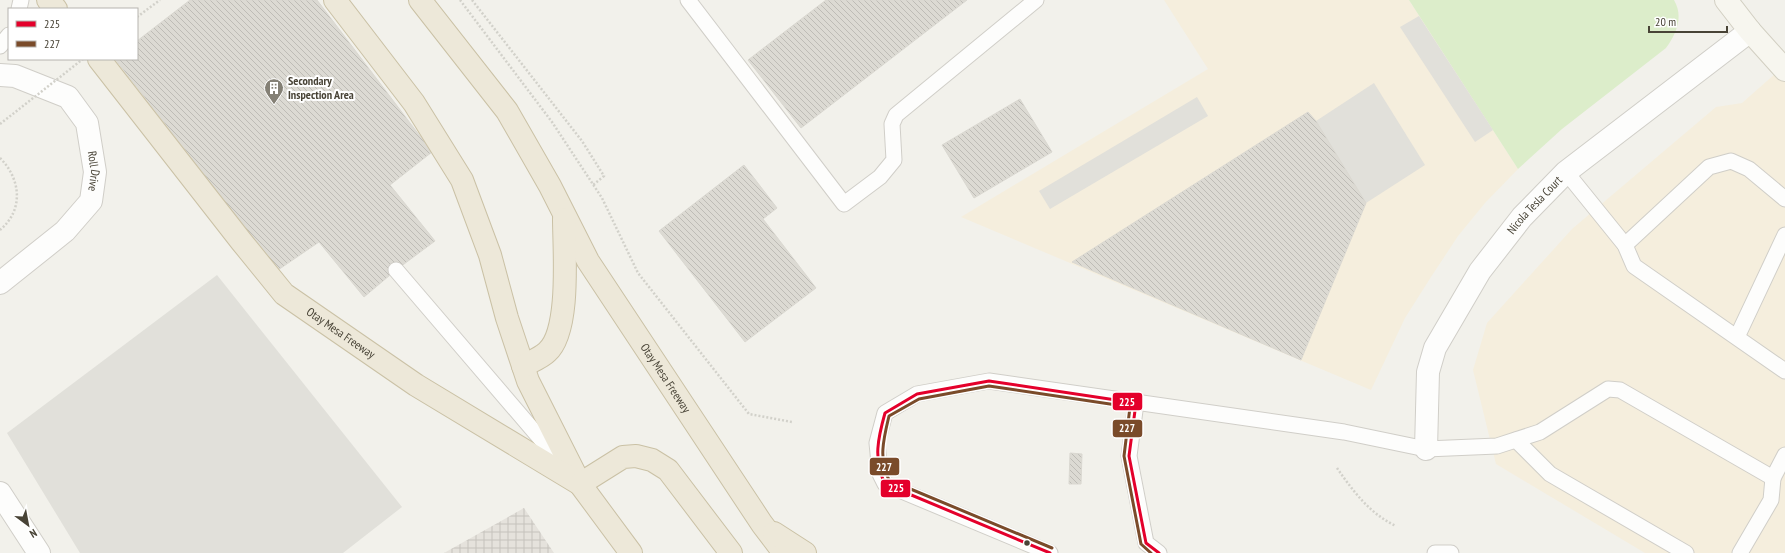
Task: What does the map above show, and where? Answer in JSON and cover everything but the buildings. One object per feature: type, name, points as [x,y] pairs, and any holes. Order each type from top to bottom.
[{"type":"highway","points":[[48,0],[55,8]]},
{"type":"highway","points":[[335,0],[414,103],[462,180],[490,255],[507,318],[528,381],[616,553]]},
{"type":"highway","name":"Otay Mesa Freeway","points":[[420,0],[507,111],[564,213],[588,261],[762,524],[784,553]]},
{"type":"highway","name":"Otay Mesa Freeway","points":[[100,60],[240,241],[284,294],[416,385],[580,484],[631,553]]},
{"type":"highway","points":[[523,366],[548,352],[560,330],[564,294],[564,213]]},
{"type":"highway","points":[[580,484],[623,457],[636,456],[652,460],[668,470],[731,553]]},
{"type":"highway","points":[[762,524],[805,553]]},
{"type":"street","points":[[1726,0],[1750,31],[1785,70]]},
{"type":"street","name":"Nicola Tesla Court","points":[[1426,449],[1428,372],[1435,348],[1480,270],[1522,217],[1566,172],[1750,31]]},
{"type":"street","name":"Roll Drive","points":[[0,75],[16,76],[68,97],[87,123],[96,172],[91,201],[65,231],[0,283]]},
{"type":"street","points":[[0,493],[39,553]]},
{"type":"lane","points":[[688,0],[844,204],[880,177],[894,160],[892,124],[896,115],[1036,0]]},
{"type":"lane","points":[[0,46],[8,36]]},
{"type":"lane","points":[[1625,245],[1709,167],[1731,161],[1749,169],[1785,199]]},
{"type":"lane","points":[[1566,172],[1625,245],[1634,266],[1785,371]]},
{"type":"lane","points":[[1736,337],[1785,235]]},
{"type":"lane","points":[[396,270],[580,484]]},
{"type":"lane","points":[[1050,553],[885,484],[880,474],[877,443],[885,413],[917,394],[989,381],[1344,432],[1426,449],[1497,446],[1516,440],[1540,432],[1608,389],[1620,390],[1773,478]]},
{"type":"lane","points":[[1136,403],[1130,456],[1146,543],[1159,553]]},
{"type":"lane","points":[[1516,440],[1550,474],[1686,553]]},
{"type":"lane","points":[[1740,553],[1770,500],[1773,478],[1785,455]]},
{"type":"lane","points":[[1435,553],[1451,553]]},
{"type":"path","points":[[138,16],[160,0]]},
{"type":"path","points":[[460,0],[552,122],[602,198],[638,273],[749,414],[792,422]]},
{"type":"path","points":[[472,0],[586,147],[604,176],[593,185]]},
{"type":"path","points":[[0,124],[82,60]]},
{"type":"path","points":[[0,158],[12,173],[18,194],[16,206],[10,218],[0,230]]},
{"type":"path","points":[[1337,468],[1369,508],[1383,520],[1396,526]]},
{"type":"shaded area","points":[[1164,0],[1409,0],[1518,169],[1485,203],[1458,236],[1405,318],[1371,390],[961,217],[1208,69]]},
{"type":"shaded area","points":[[1419,16],[1493,130],[1475,142],[1400,27]]},
{"type":"shaded area","points":[[1785,65],[1785,553],[1645,553],[1496,464],[1473,370],[1487,323],[1572,229],[1716,107],[1742,103]]},
{"type":"shaded area","points":[[1374,83],[1425,165],[1366,203],[1316,121]]},
{"type":"shaded area","points":[[1197,97],[1208,116],[1050,209],[1039,191]]},
{"type":"shaded area","points":[[217,275],[402,507],[343,553],[80,553],[7,433]]},
{"type":"shaded area","points":[[524,508],[554,553],[444,553]]},
{"type":"green space","points":[[1409,0],[1674,0],[1677,6],[1678,25],[1666,48],[1562,129],[1518,169]]},
{"type":"transit line","name":"225","points":[[1050,553],[885,484],[881,475],[878,457],[880,431],[885,413],[917,394],[989,381],[1136,403],[1129,456],[1146,543],[1159,553]]},
{"type":"transit line","name":"227","points":[[1052,548],[889,480],[883,456],[884,440],[889,416],[919,399],[989,386],[1130,407],[1124,456],[1141,544],[1151,553]]},
{"type":"place","name":"Secondary Inspection Area","points":[[274,105]]}]
